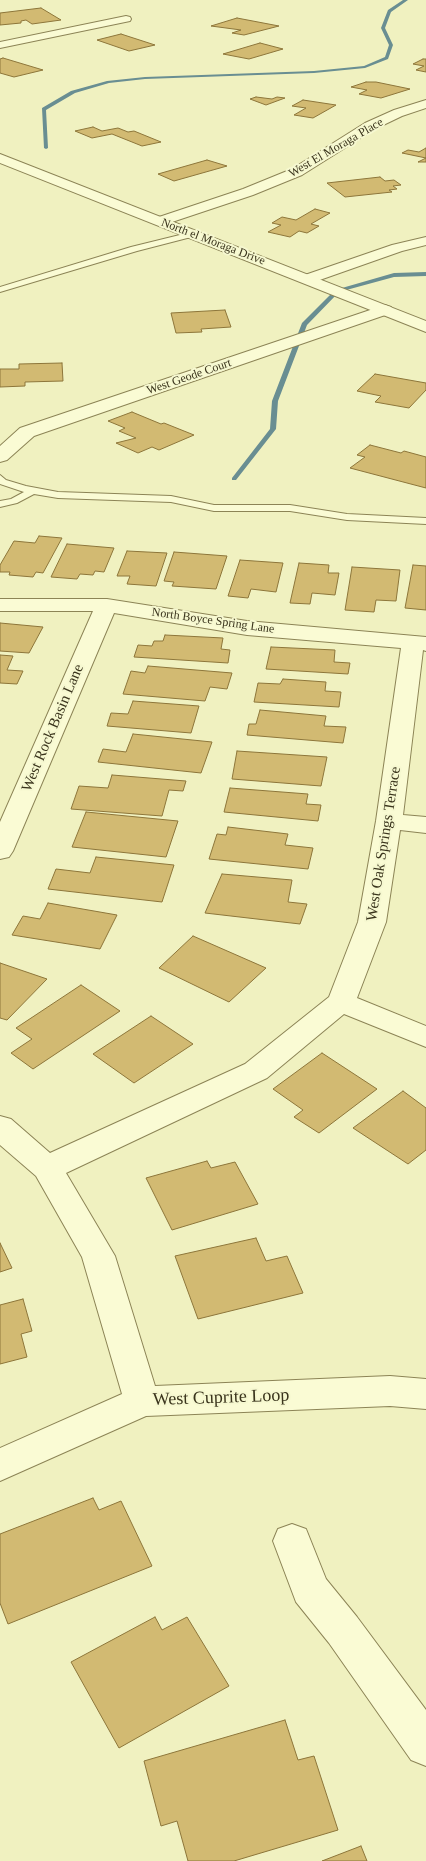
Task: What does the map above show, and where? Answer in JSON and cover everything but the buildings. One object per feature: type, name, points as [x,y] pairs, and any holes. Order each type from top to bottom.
[{"type":"street","points":[[0,45],[126,19]]},
{"type":"street","name":"West El Moraga Place","points":[[161,221],[248,192],[297,172],[370,126],[398,113],[426,104]]},
{"type":"street","name":"North el Moraga Drive","points":[[0,158],[426,327]]},
{"type":"street","points":[[308,279],[397,248],[426,241]]},
{"type":"street","name":"West Geode Court","points":[[0,456],[27,432],[385,310]]},
{"type":"street","name":"North Boyce Spring Lane","points":[[0,605],[107,606],[247,628],[420,643]]},
{"type":"street","name":"West Rock Basin Lane","points":[[0,851],[107,606]]},
{"type":"street","name":"West Oak Springs Terrace","points":[[47,1168],[256,1071],[341,1002],[372,922],[420,643]]},
{"type":"street","points":[[389,821],[426,824]]},
{"type":"street","points":[[341,1002],[426,1037]]},
{"type":"street","points":[[0,1127],[47,1168],[98,1256],[142,1401]]},
{"type":"street","name":"West Cuprite Loop","points":[[0,1465],[142,1401],[390,1391],[426,1394]]},
{"type":"street","points":[[292,1541],[310,1589],[343,1630],[426,1745]]},
{"type":"lane","points":[[0,290],[134,249],[192,234]]},
{"type":"lane","points":[[0,478],[3,482],[58,495],[171,499],[214,508],[290,508],[346,517],[426,521]]},
{"type":"lane","points":[[0,504],[14,501],[34,490]]},
{"type":"waterway","points":[[46,148],[44,109],[73,92],[109,82],[145,78],[314,72],[365,67],[387,58],[391,45],[383,28],[389,11],[406,0]]},
{"type":"waterway","points":[[234,479],[273,429],[275,401],[304,324],[337,291],[394,275],[426,274]]}]
